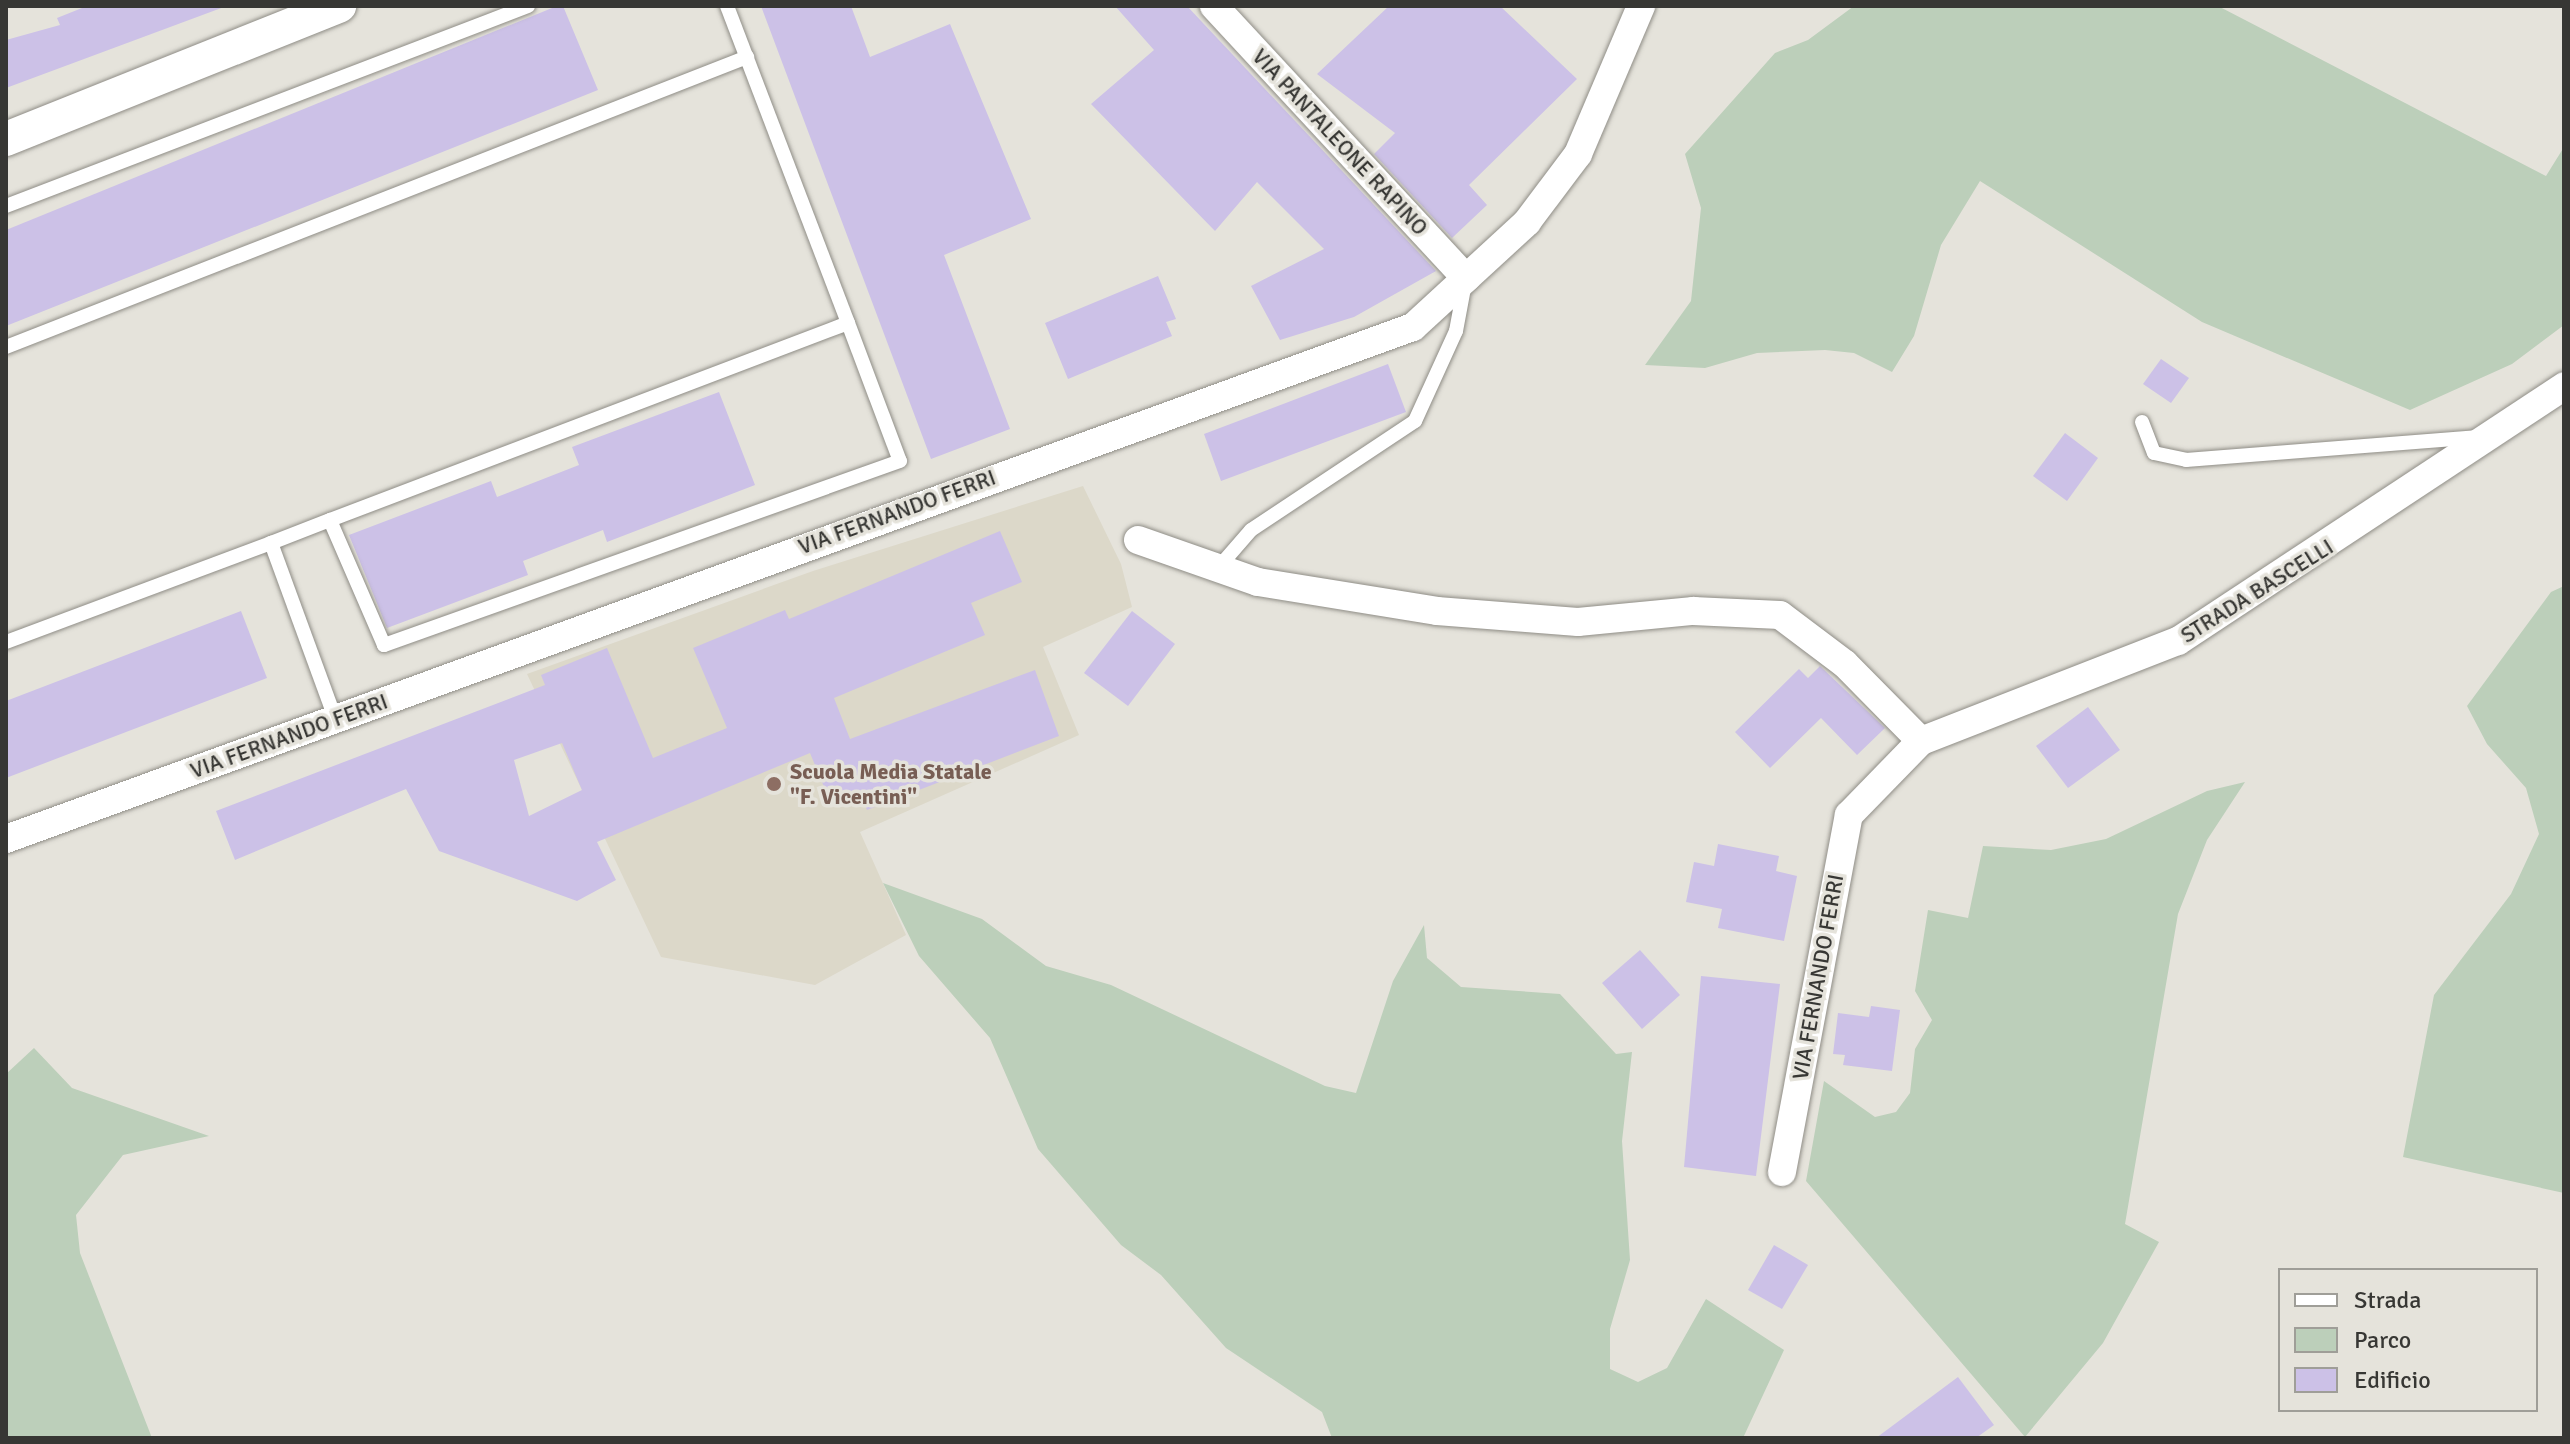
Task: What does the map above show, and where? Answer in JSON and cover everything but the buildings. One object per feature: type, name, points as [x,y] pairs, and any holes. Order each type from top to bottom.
[{"type":"street","points":[[6,139],[339,6]]},
{"type":"street","name":"VIA PANTALEONE RAPINO","points":[[1214,6],[1466,278]]},
{"type":"street","name":"VIA FERNANDO FERRI","points":[[6,839],[1413,327],[1527,222],[1578,154],[1641,6]]},
{"type":"street","name":"STRADA BASCELLI","points":[[1921,741],[2178,641],[2325,549],[2483,436],[2564,386]]},
{"type":"street","points":[[1138,540],[1258,582],[1437,611],[1578,622],[1693,611],[1780,615],[1845,664],[1921,741]]},
{"type":"street","name":"VIA FERNANDO FERRI","points":[[1782,1172],[1849,815],[1921,741]]},
{"type":"lane","points":[[6,206],[528,6]]},
{"type":"lane","points":[[330,520],[384,645],[900,461],[727,6]]},
{"type":"lane","points":[[6,347],[747,57]]},
{"type":"lane","points":[[1218,568],[1251,530],[1415,421],[1456,331],[1466,278]]},
{"type":"lane","points":[[6,642],[848,323]]},
{"type":"lane","points":[[2142,422],[2154,453],[2186,460],[2483,436]]},
{"type":"lane","points":[[271,543],[335,718]]},
{"type":"shaded area","name":"Scuola Media Statale \"F. Vicentini\"","points":[[1083,486],[1121,564],[1132,607],[1043,647],[1079,735],[860,832],[906,935],[815,985],[661,957],[527,674],[813,571]]},
{"type":"green space","points":[[1854,6],[2218,6],[2546,176],[2564,147],[2564,325],[2512,364],[2410,410],[2202,322],[1980,181],[1941,245],[1914,336],[1892,372],[1854,353],[1825,350],[1757,353],[1705,368],[1645,365],[1691,301],[1701,208],[1685,154],[1775,53],[1808,40]]},
{"type":"green space","points":[[2564,586],[2564,1193],[2403,1157],[2434,995],[2511,894],[2539,834],[2526,788],[2487,744],[2467,706],[2551,592]]},
{"type":"green space","points":[[2245,782],[2207,840],[2178,914],[2125,1224],[2159,1242],[2103,1343],[2025,1437],[1806,1181],[1824,1081],[1875,1117],[1896,1112],[1910,1093],[1915,1049],[1932,1020],[1915,991],[1928,910],[1968,918],[1983,846],[2051,850],[2106,839],[2207,791]]},
{"type":"green space","points":[[883,883],[982,919],[1046,966],[1111,985],[1325,1086],[1356,1093],[1393,981],[1424,925],[1427,958],[1461,987],[1560,994],[1616,1054],[1632,1052],[1622,1141],[1630,1260],[1610,1329],[1610,1369],[1638,1382],[1667,1368],[1706,1299],[1784,1350],[1743,1438],[1332,1438],[1322,1412],[1226,1348],[1161,1275],[1121,1245],[1038,1149],[990,1038],[919,956]]},
{"type":"green space","points":[[34,1048],[72,1088],[209,1136],[123,1155],[76,1215],[80,1253],[152,1438],[6,1438],[6,1074]]},
{"type":"place","name":"Scuola Media Statale \"F. Vicentini\"","points":[[774,784]]}]
